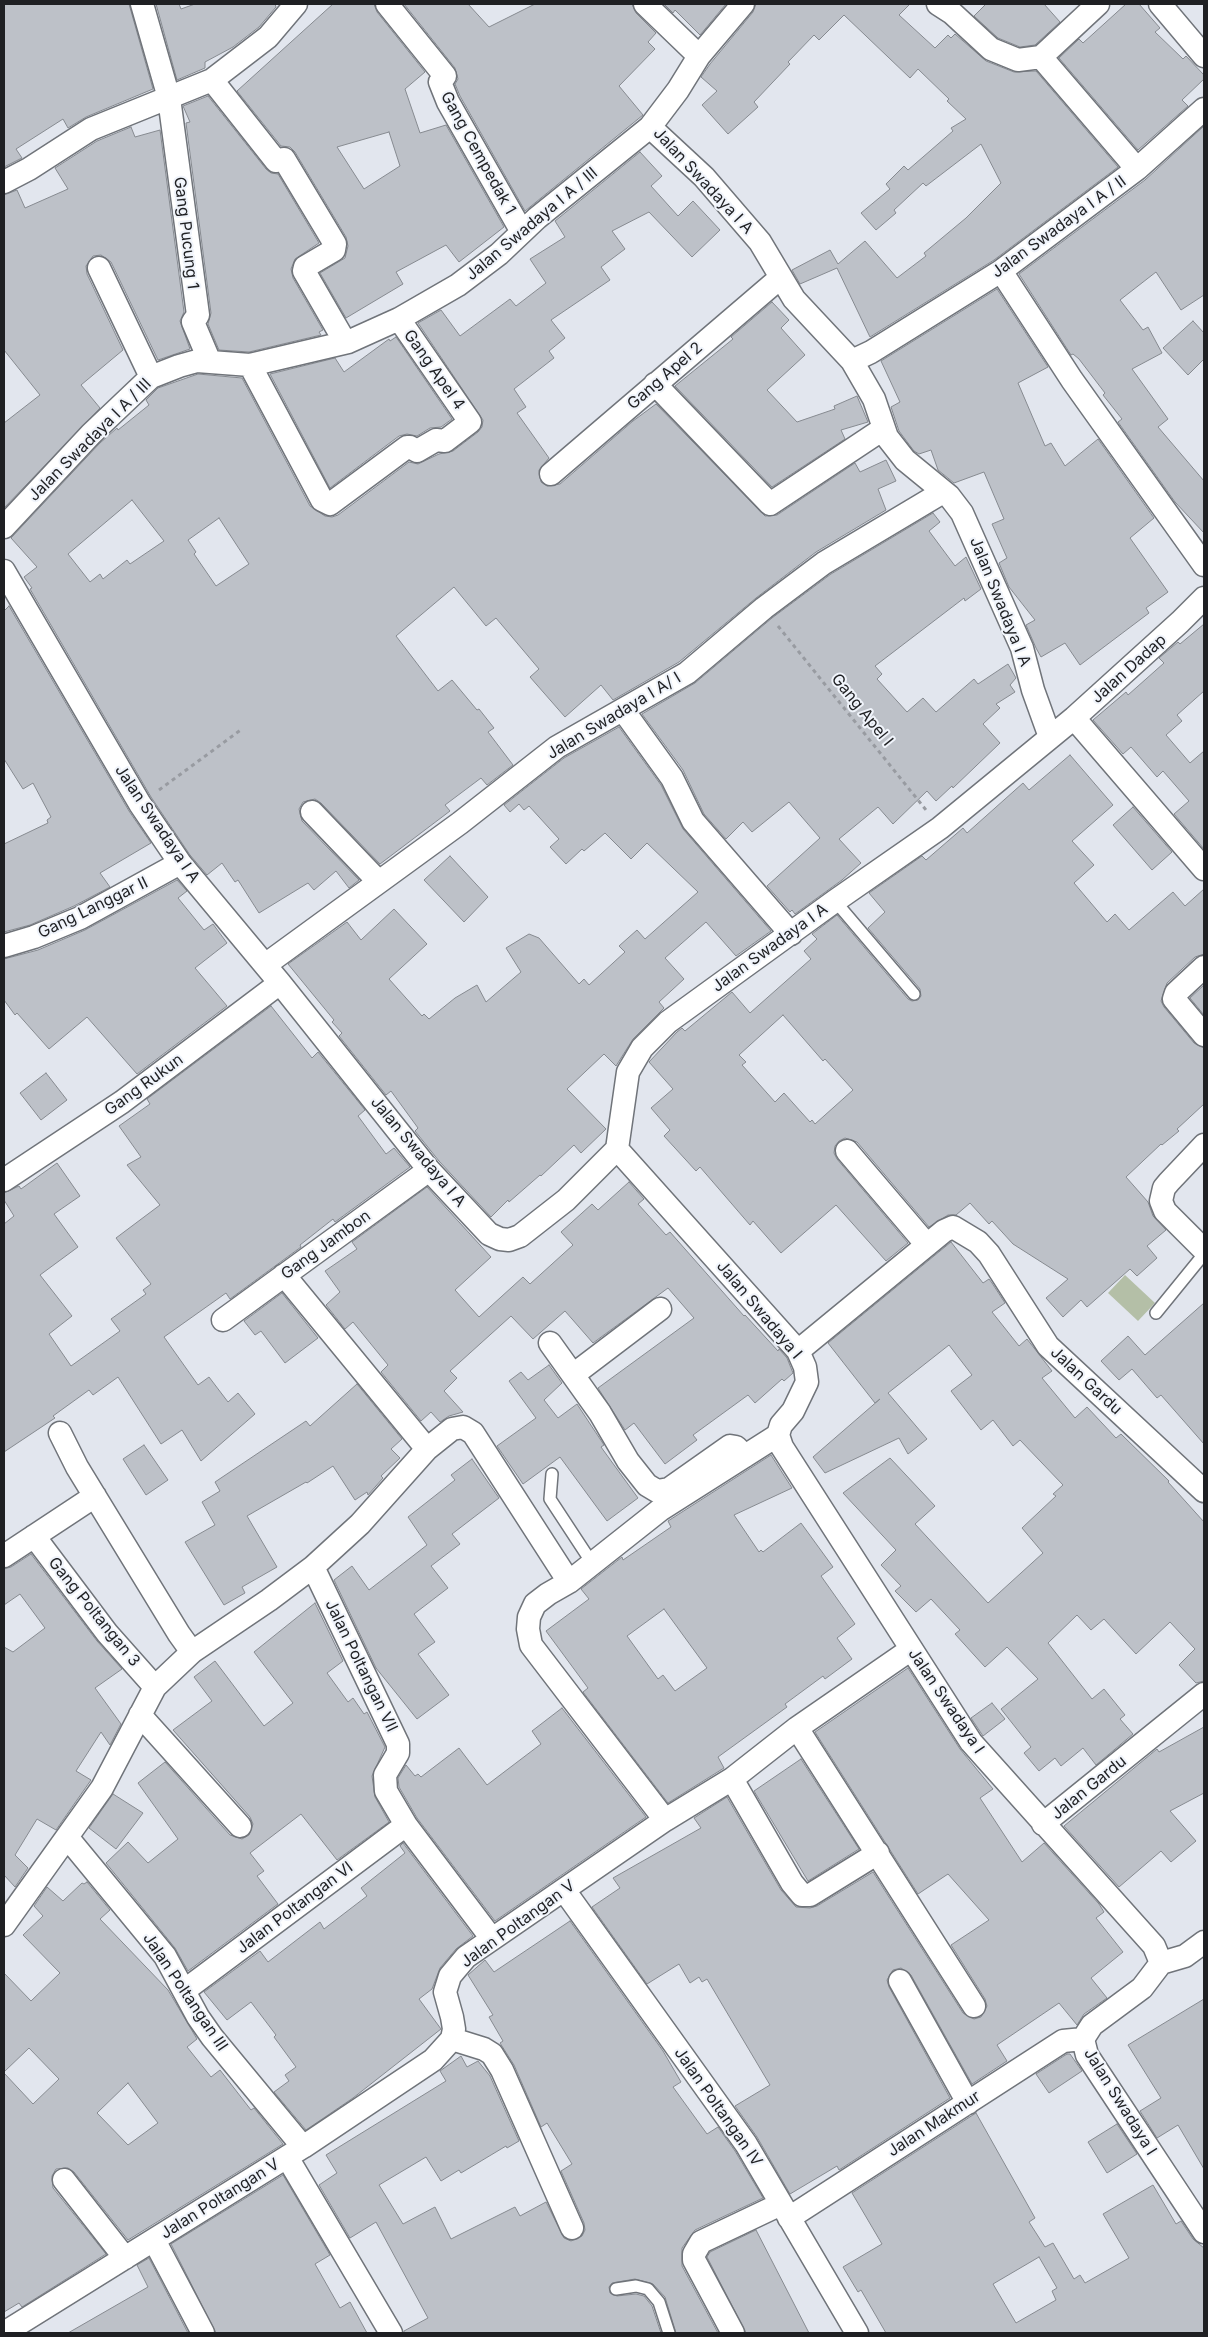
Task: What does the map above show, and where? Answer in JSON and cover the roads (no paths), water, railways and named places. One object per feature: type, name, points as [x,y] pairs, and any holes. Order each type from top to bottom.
[{"type":"street","points":[[142,4],[169,98]]},
{"type":"street","points":[[4,182],[29,169],[91,129],[212,80],[268,37],[296,4]]},
{"type":"street","name":"Gang Cempedak 1","points":[[387,4],[445,76],[440,82],[448,102],[522,232]]},
{"type":"street","points":[[645,4],[699,56],[743,4]]},
{"type":"street","points":[[938,4],[952,13],[991,49],[1018,60],[1041,57],[1098,4]]},
{"type":"street","points":[[1160,4],[1204,56]]},
{"type":"street","name":"Jalan Swadaya I A","points":[[4,571],[140,804],[180,863],[280,983],[429,1170],[489,1234],[500,1240],[509,1240],[520,1236],[566,1200],[617,1149],[628,1072],[642,1048],[668,1022],[835,901],[940,828],[1050,738],[1033,690],[1022,648],[962,513],[949,496],[906,460],[887,437],[874,398],[852,361],[794,299],[760,242],[704,177],[650,127],[678,90],[699,56]]},
{"type":"street","name":"Jalan Swadaya I A / II","points":[[852,361],[871,352],[1001,271],[1138,169],[1041,57]]},
{"type":"street","points":[[212,80],[276,161],[284,159],[335,244],[334,250],[305,267],[304,271],[345,342]]},
{"type":"street","name":"Gang Pucung 1","points":[[169,98],[198,315],[192,322],[210,362]]},
{"type":"street","points":[[1138,169],[1204,109]]},
{"type":"street","name":"Jalan Swadaya I A / III","points":[[4,527],[92,434],[151,377],[197,361],[250,365],[345,342],[399,319],[458,285],[499,254],[522,232],[650,127]]},
{"type":"street","points":[[99,268],[151,377]]},
{"type":"street","points":[[1001,271],[1072,380],[1204,564]]},
{"type":"street","name":"Gang Apel 2","points":[[551,474],[780,278]]},
{"type":"street","name":"Gang Apel 4","points":[[250,365],[322,500],[328,504],[333,503],[407,447],[417,451],[436,440],[446,441],[470,421],[399,319]]},
{"type":"street","points":[[655,384],[770,504],[883,429]]},
{"type":"street","name":"Jalan Swadaya I A/ I","points":[[265,965],[460,823],[558,747],[686,673],[764,608],[824,563],[942,492]]},
{"type":"street","name":"Jalan Dadap","points":[[1050,738],[1180,622],[1204,598]]},
{"type":"street","points":[[623,710],[672,778],[693,821],[791,934]]},
{"type":"street","points":[[1074,718],[1204,869]]},
{"type":"street","points":[[312,812],[378,881]]},
{"type":"street","name":"Gang Langgar II","points":[[4,946],[34,937],[80,918],[180,863]]},
{"type":"street","points":[[1204,967],[1176,993],[1174,999],[1204,1035]]},
{"type":"street","name":"Gang Rukun","points":[[4,1180],[122,1102],[280,983]]},
{"type":"street","points":[[1204,1145],[1164,1188],[1161,1201],[1165,1211],[1204,1250]]},
{"type":"street","name":"Jalan Swadaya I","points":[[617,1149],[798,1351],[805,1367],[806,1382],[793,1411],[781,1424],[778,1434],[782,1447],[910,1650],[971,1742],[1154,1946],[1161,1963],[1142,1988],[1092,2025],[1083,2039],[1087,2055],[1204,2232]]},
{"type":"street","points":[[798,1351],[927,1245],[847,1151]]},
{"type":"street","name":"Gang Jambon","points":[[223,1320],[429,1170]]},
{"type":"street","name":"Jalan Gardu","points":[[927,1245],[944,1231],[954,1228],[978,1242],[989,1254],[1048,1346],[1204,1491]]},
{"type":"street","points":[[284,1275],[427,1449]]},
{"type":"street","points":[[573,1375],[660,1309]]},
{"type":"street","points":[[550,1343],[600,1413],[628,1461],[647,1485],[657,1491],[669,1489],[730,1446],[736,1447],[746,1456]]},
{"type":"street","points":[[4,1924],[102,1788],[155,1687],[192,1652],[269,1600],[313,1567],[360,1524],[427,1449],[457,1426],[466,1428],[473,1433],[569,1582]]},
{"type":"street","points":[[60,1433],[77,1467],[179,1634],[192,1652]]},
{"type":"street","points":[[665,1820],[571,1699],[532,1645],[528,1630],[529,1617],[535,1604],[569,1582],[660,1510],[778,1434]]},
{"type":"street","points":[[4,1556],[95,1496]]},
{"type":"street","name":"Gang Poltangan 3","points":[[34,1536],[107,1633],[155,1687]]},
{"type":"street","name":"Jalan Poltangan VII","points":[[313,1567],[398,1744],[398,1753],[387,1768],[384,1781],[386,1791],[406,1825],[492,1939]]},
{"type":"street","name":"Jalan Poltangan V","points":[[13,2331],[125,2258],[295,2152],[433,2060],[452,2040],[454,2029],[445,1998],[446,1983],[466,1957],[665,1820],[732,1779],[797,1728],[910,1650]]},
{"type":"street","name":"Jalan Gardu","points":[[1043,1824],[1204,1694]]},
{"type":"street","points":[[140,1715],[240,1826]]},
{"type":"street","points":[[797,1728],[974,2006]]},
{"type":"street","points":[[732,1779],[792,1883],[802,1895],[810,1895],[878,1853]]},
{"type":"street","name":"Jalan Poltangan VI","points":[[185,1990],[406,1825]]},
{"type":"street","name":"Jalan Poltangan III","points":[[67,1837],[165,1956],[185,1990],[198,2018],[295,2152],[390,2333]]},
{"type":"street","name":"Jalan Poltangan IV","points":[[564,1890],[746,2144],[857,2333]]},
{"type":"street","points":[[1161,1963],[1185,1956],[1204,1942]]},
{"type":"street","points":[[900,1981],[968,2103]]},
{"type":"street","name":"Jalan Makmur","points":[[733,2333],[694,2260],[694,2254],[700,2242],[785,2211],[968,2103],[1063,2041],[1083,2039]]},
{"type":"street","points":[[452,2040],[484,2049],[492,2054],[502,2070],[572,2228]]},
{"type":"street","points":[[64,2180],[125,2258]]},
{"type":"street","points":[[154,2240],[203,2333]]},
{"type":"lane","points":[[835,901],[914,994]]},
{"type":"lane","points":[[1156,1313],[1204,1254]]},
{"type":"lane","points":[[552,1474],[550,1499],[592,1563]]},
{"type":"lane","points":[[616,2289],[636,2286],[648,2289],[659,2302],[670,2333]]}]
